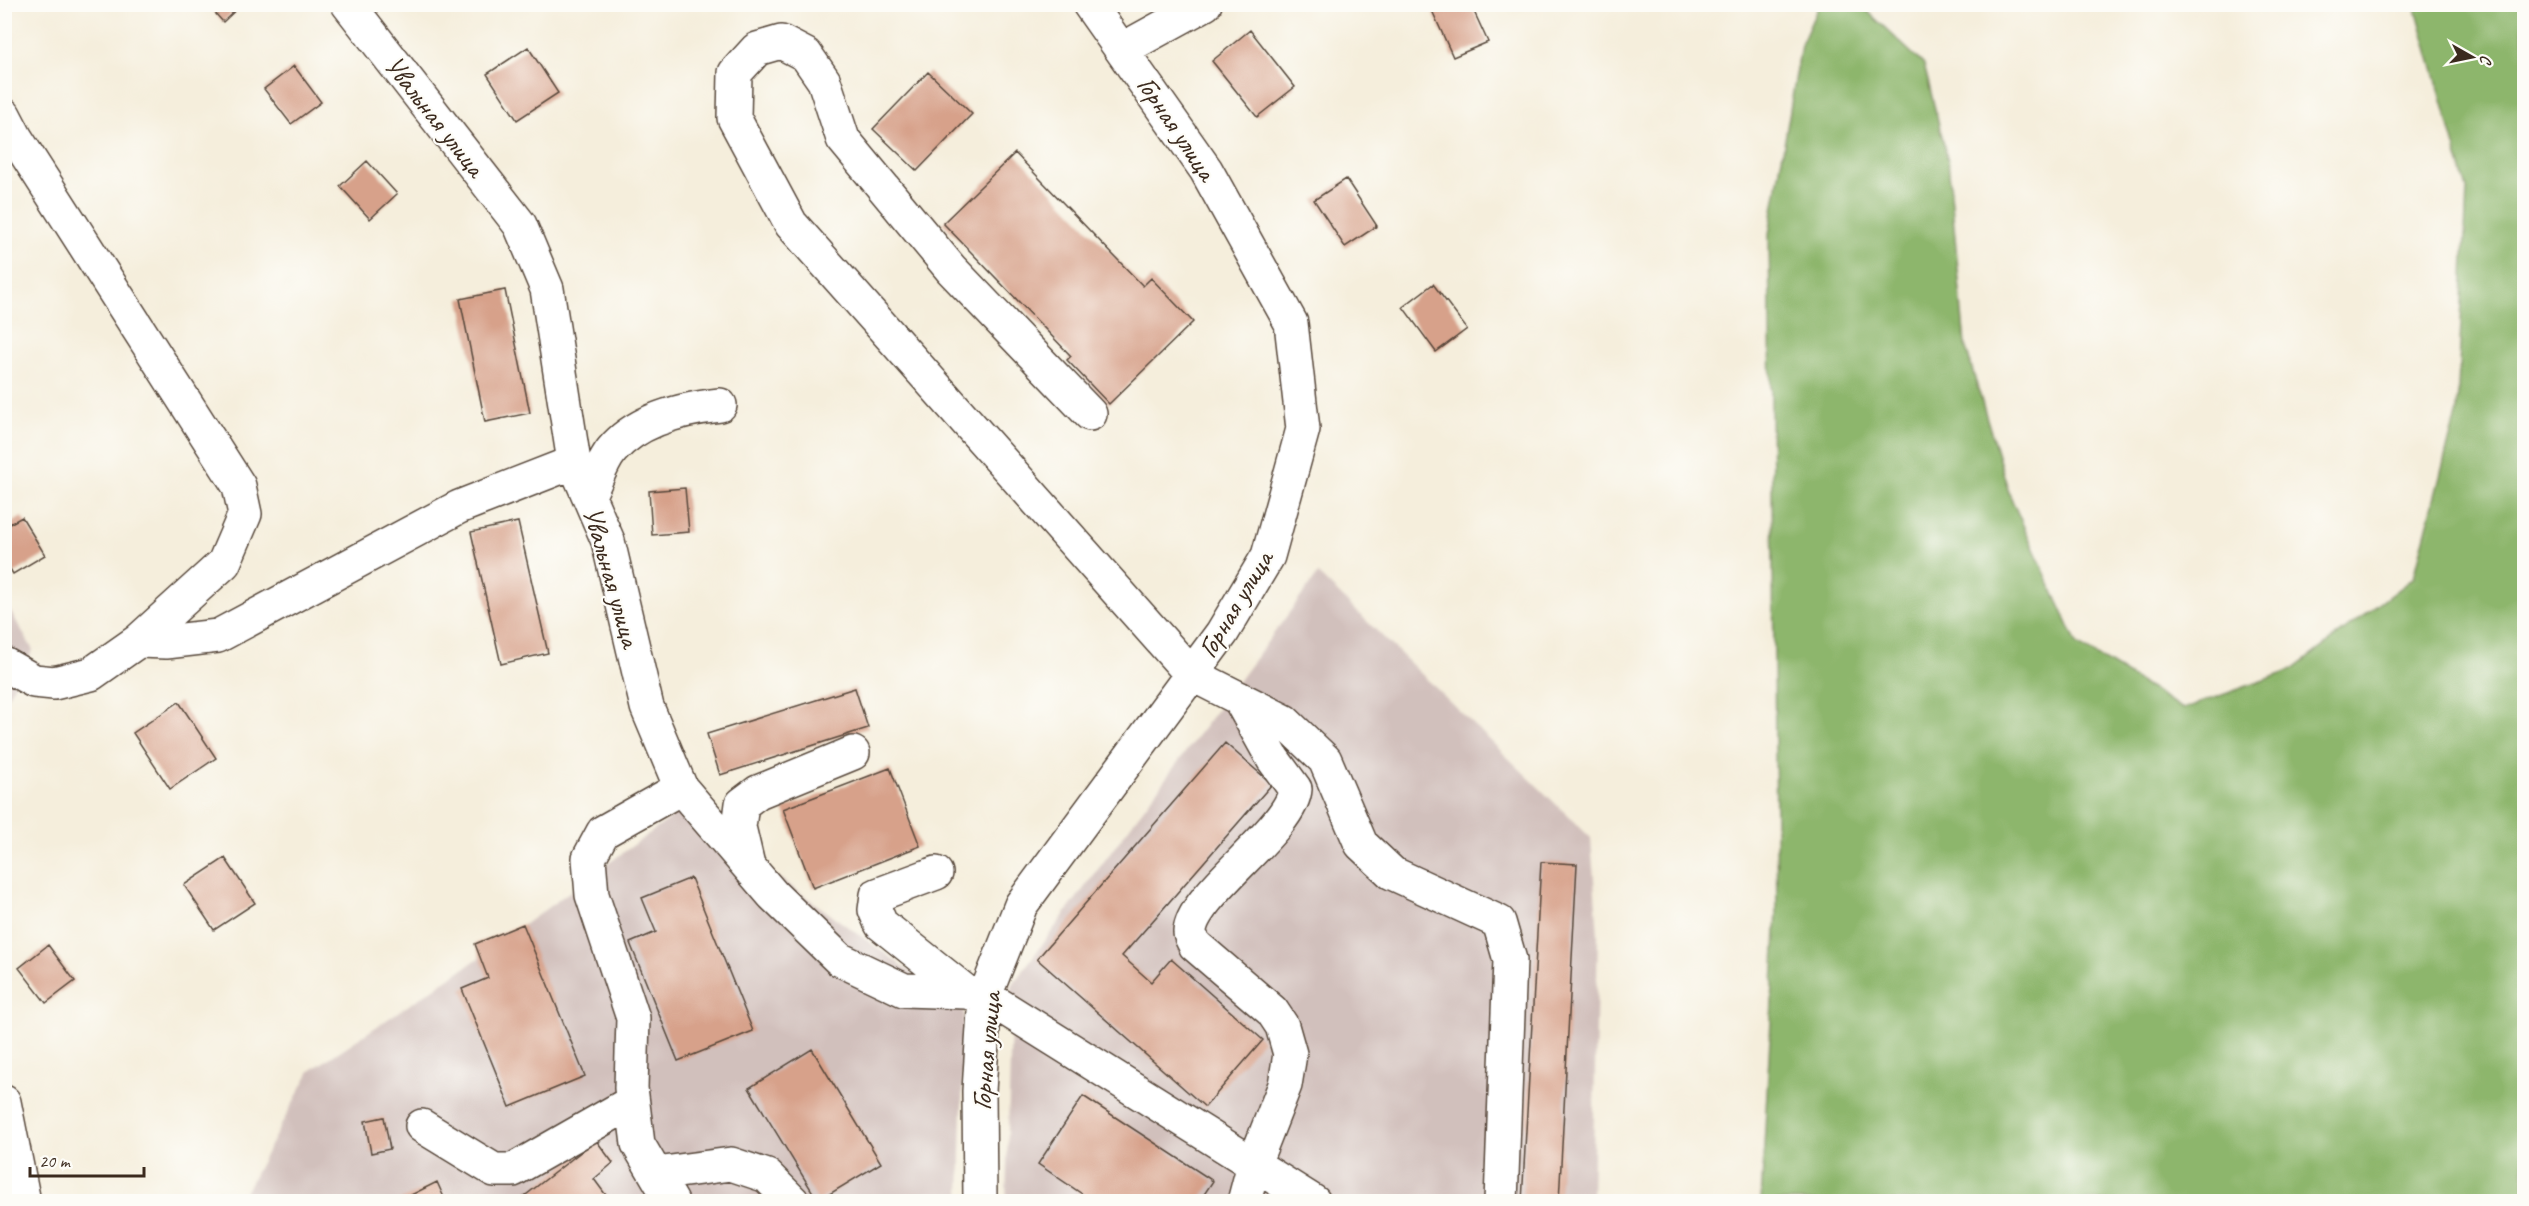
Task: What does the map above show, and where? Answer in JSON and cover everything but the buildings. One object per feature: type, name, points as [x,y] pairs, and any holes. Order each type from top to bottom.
[{"type":"street","name":"Увальная улица","points":[[348,4],[520,225],[547,289],[574,462],[608,541],[647,707],[681,788],[773,895],[839,959],[904,990],[976,994]]},
{"type":"street","name":"Горная улица","points":[[980,1202],[976,994],[1021,905],[1222,633],[1268,556],[1303,429],[1291,323],[1206,170],[1123,49],[1089,4]]},
{"type":"street","points":[[1123,49],[1205,4]]},
{"type":"street","points":[[1090,414],[951,268],[843,139],[824,81],[806,56],[781,42],[757,49],[735,73],[734,118],[791,224],[1191,674],[1284,722],[1325,760],[1361,844],[1392,873],[1499,922],[1510,960],[1501,1202]]},
{"type":"street","points":[[4,114],[16,138],[239,486],[245,514],[224,563],[138,641],[91,674],[54,683],[34,681],[4,664]]},
{"type":"street","points":[[589,495],[610,452],[628,434],[683,409],[720,405]]},
{"type":"street","points":[[138,641],[166,642],[218,636],[459,507],[574,462]]},
{"type":"street","points":[[1239,698],[1273,759],[1290,781],[1294,795],[1285,813],[1202,906],[1191,924],[1189,935],[1195,945],[1272,1011],[1282,1026],[1290,1054],[1285,1085],[1254,1164],[1244,1202]]},
{"type":"street","points":[[749,867],[739,827],[742,804],[758,792],[853,753]]},
{"type":"street","points":[[672,1202],[638,1144],[632,1102],[633,1018],[592,895],[589,858],[603,832],[681,788]]},
{"type":"street","points":[[936,873],[877,895],[875,910],[881,924],[976,994],[1314,1202]]},
{"type":"street","points":[[4,1102],[24,1202]]},
{"type":"street","points":[[422,1126],[494,1170],[513,1170],[632,1102]]},
{"type":"street","points":[[656,1174],[731,1164],[766,1176],[793,1202]]},
{"type":"shaded area","points":[[1318,574],[1591,838],[1598,935],[1592,1201],[1006,1202],[1012,985]]},
{"type":"shaded area","points":[[4,600],[33,650],[5,702],[4,702]]},
{"type":"shaded area","points":[[683,809],[964,1010],[960,1201],[240,1202],[310,1071],[469,965]]},
{"type":"green space","points":[[1819,5],[1861,5],[1924,65],[1948,161],[1965,345],[2010,496],[2077,644],[2183,709],[2292,670],[2414,577],[2457,411],[2467,189],[2415,5],[2524,5],[2524,1201],[1761,1201],[1777,912],[1769,234],[1801,45]]}]
